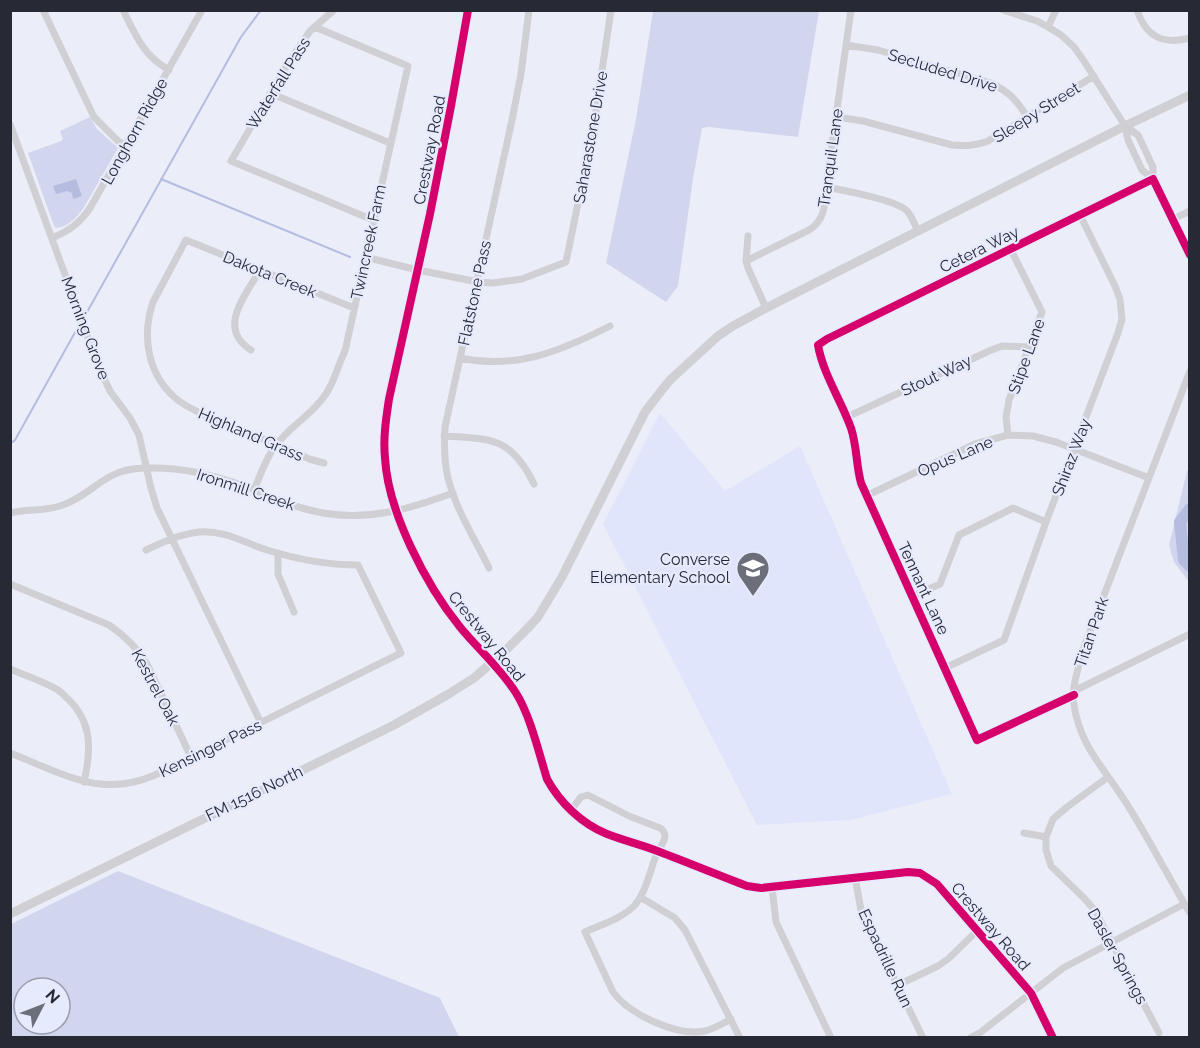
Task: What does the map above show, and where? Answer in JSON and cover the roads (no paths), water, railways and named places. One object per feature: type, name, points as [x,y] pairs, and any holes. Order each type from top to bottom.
[{"type":"main road","name":"Crestway Road","points":[[468,10],[418,270],[389,399],[385,424],[385,460],[396,511],[410,543],[437,594],[460,626],[492,663]]},
{"type":"main road","name":"FM 1516 North","points":[[10,914],[394,724],[460,687],[492,663],[538,617],[550,598],[645,412],[669,380],[718,336],[766,309],[1190,95]]},
{"type":"street","points":[[42,10],[94,117],[126,146]]},
{"type":"street","points":[[123,10],[140,45],[156,63],[169,70]]},
{"type":"street","name":"Longhorn Ridge","points":[[52,238],[71,229],[84,217],[202,10]]},
{"type":"street","name":"Waterfall Pass","points":[[334,10],[315,27],[289,62],[231,161],[373,220]]},
{"type":"street","name":"Flatstone Pass","points":[[489,568],[453,493],[444,456],[444,436],[512,120],[521,74],[529,10]]},
{"type":"street","name":"Saharastone Drive","points":[[476,281],[493,283],[516,281],[566,262],[594,124],[611,10]]},
{"type":"street","name":"Tranquil Lane","points":[[746,261],[814,227],[820,220],[824,209],[851,10]]},
{"type":"street","points":[[1003,10],[1037,21],[1061,35],[1074,47],[1125,126],[1128,140],[1142,170],[1153,179],[1190,255]]},
{"type":"street","points":[[1048,27],[1056,10]]},
{"type":"street","points":[[1137,10],[1145,28],[1157,38],[1167,41],[1190,38]]},
{"type":"street","name":"Twincreek Farm","points":[[254,490],[267,457],[285,434],[309,415],[330,386],[345,351],[408,66],[315,27]]},
{"type":"street","name":"Secluded Drive","points":[[846,45],[878,50],[991,82],[1012,96],[1027,117]]},
{"type":"street","name":"Sleepy Street","points":[[837,117],[863,120],[952,145],[977,146],[1094,76]]},
{"type":"street","points":[[270,93],[390,143]]},
{"type":"street","name":"Morning Grove","points":[[11,125],[98,365],[110,391],[135,427],[143,447],[154,498],[261,723]]},
{"type":"street","name":"Cetera Way","points":[[818,345],[1153,179]]},
{"type":"street","points":[[826,187],[859,193],[900,206],[907,210],[918,232]]},
{"type":"street","points":[[1173,219],[1190,211]]},
{"type":"street","name":"Shiraz Way","points":[[945,668],[1004,640],[1118,333],[1122,319],[1120,299],[1080,215]]},
{"type":"street","points":[[748,236],[746,261],[751,278],[766,309]]},
{"type":"street","name":"Dakota Creek","points":[[186,240],[354,308]]},
{"type":"street","name":"Highland Grass","points":[[186,240],[149,313],[147,337],[150,357],[160,381],[185,405],[200,414],[324,463]]},
{"type":"street","name":"Stipe Lane","points":[[1008,435],[1007,410],[1042,312],[1010,248]]},
{"type":"street","points":[[365,257],[476,281]]},
{"type":"street","points":[[251,350],[244,346],[237,336],[234,318],[260,270]]},
{"type":"street","points":[[460,358],[494,361],[534,357],[573,345],[610,326]]},
{"type":"street","name":"Tennant Lane","points":[[818,345],[820,358],[847,417],[854,439],[857,470],[866,496],[977,740],[1074,693]]},
{"type":"street","name":"Stout Way","points":[[847,417],[1002,346],[1028,348]]},
{"type":"street","name":"Titan Park","points":[[1190,371],[1081,656],[1073,704],[1082,736],[1091,753],[1123,798],[1190,913]]},
{"type":"street","name":"Opus Lane","points":[[866,496],[975,444],[1008,435],[1034,436],[1075,448],[1149,478]]},
{"type":"street","points":[[444,436],[482,438],[499,443],[511,451],[526,467],[534,484]]},
{"type":"street","name":"Ironmill Creek","points":[[10,513],[61,506],[75,500],[118,472],[146,468],[170,468],[207,474],[290,504],[324,513],[369,515],[396,511],[416,507],[453,493]]},
{"type":"street","points":[[913,596],[940,584],[958,536],[1013,508],[1046,522]]},
{"type":"street","points":[[146,550],[172,538],[201,532],[231,535],[278,553],[278,574],[294,612]]},
{"type":"street","name":"Kensinger Pass","points":[[10,753],[84,782],[107,785],[138,781],[401,653],[358,565],[327,564],[278,553]]},
{"type":"street","name":"Kestrel Oak","points":[[10,584],[109,625],[127,638],[147,664],[191,757]]},
{"type":"street","points":[[1074,693],[1190,634]]},
{"type":"street","name":"Crestway Road","points":[[492,663],[517,695],[525,712],[547,779],[558,797],[590,825],[607,834],[658,851],[747,886],[761,888],[855,877],[920,873],[937,884],[1031,993],[1053,1038]]},
{"type":"street","points":[[10,669],[59,690],[81,714],[90,747],[84,782]]},
{"type":"street","points":[[1024,833],[1046,837],[1053,819],[1108,777]]},
{"type":"street","points":[[571,810],[581,797],[588,795],[629,816],[660,828],[665,836],[645,888],[635,905],[624,914],[585,932],[618,999],[642,1016],[683,1034],[705,1031],[731,1019]]},
{"type":"street","name":"Dasler Springs","points":[[1046,837],[1046,850],[1051,867],[1092,906],[1113,941],[1159,1033]]},
{"type":"street","name":"Espadrille Run","points":[[855,877],[861,910],[923,1038]]},
{"type":"street","points":[[772,887],[776,922],[831,1038]]},
{"type":"street","points":[[640,897],[675,918],[686,930],[740,1038]]},
{"type":"street","points":[[970,1038],[981,1032],[1063,968],[1184,904]]},
{"type":"street","points":[[898,986],[948,959],[978,930]]},
{"type":"waterway","points":[[86,314],[241,37],[261,10]]},
{"type":"waterway","points":[[161,179],[350,257]]},
{"type":"waterway","points":[[10,444],[15,440],[78,327]]},
{"type":"waterway","points":[[1190,509],[1180,522],[1184,560],[1190,566]]},
{"type":"place","name":"Converse Elementary School","points":[[753,597]]}]
